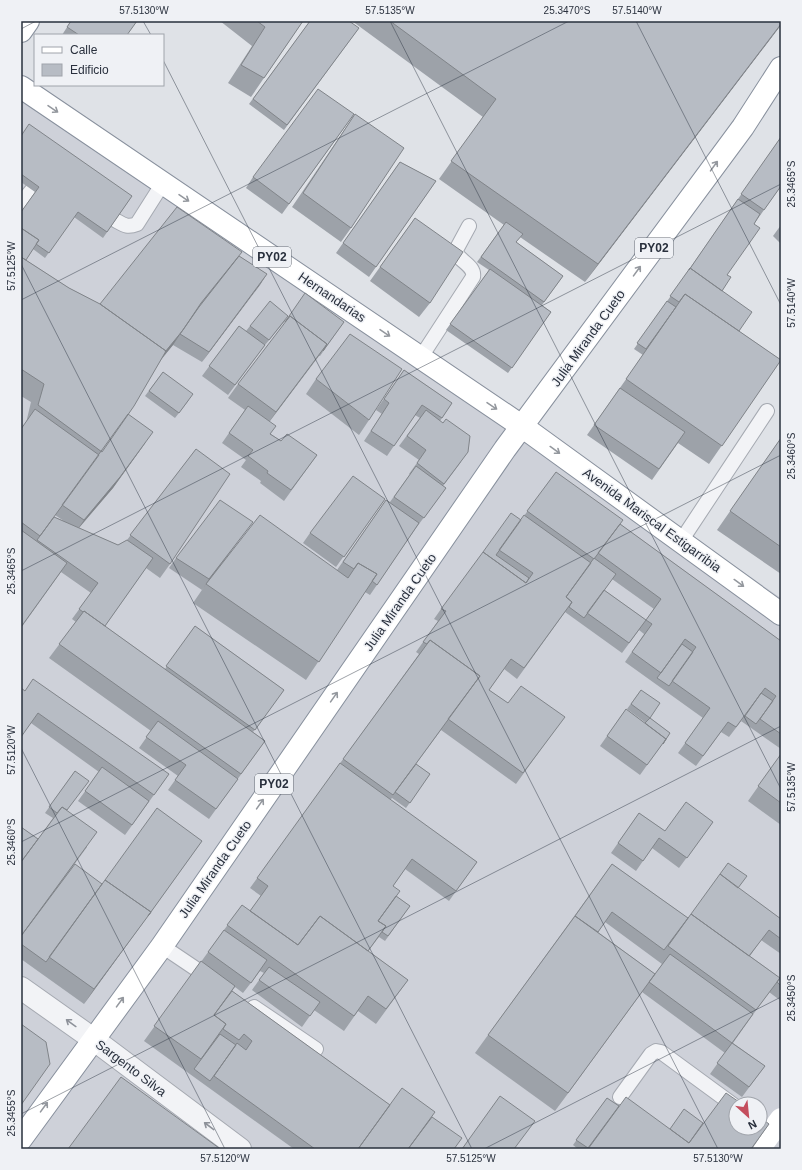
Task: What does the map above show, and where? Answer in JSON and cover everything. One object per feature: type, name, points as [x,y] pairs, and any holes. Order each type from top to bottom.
[{"type":"highway","points":[[21,31],[28,21]]},
{"type":"highway","name":"Julia Miranda Cueto","points":[[21,1139],[162,946],[505,449],[523,427],[743,127],[781,68]]},
{"type":"highway","name":"Hernandarias","points":[[21,87],[523,427]]},
{"type":"highway","name":"Avenida Mariscal Estigarribia","points":[[523,427],[781,614]]},
{"type":"street","name":"Sargento Silva","points":[[21,988],[93,1039],[240,1149]]},
{"type":"lane","points":[[115,220],[130,227],[137,224],[163,183]]},
{"type":"lane","points":[[21,203],[32,190]]},
{"type":"lane","points":[[421,357],[473,277],[474,273],[472,268],[456,253],[456,250],[469,226]]},
{"type":"lane","points":[[681,541],[767,412]]},
{"type":"lane","points":[[162,946],[219,984]]},
{"type":"lane","points":[[245,1001],[316,1049]]},
{"type":"lane","points":[[620,1097],[651,1054],[656,1051],[661,1052],[728,1101]]},
{"type":"shaded area","points":[[21,74],[34,83],[34,86],[38,86],[781,598],[781,1149],[21,1149]]},
{"type":"building","points":[[71,21],[137,21],[128,34],[78,34],[67,27]]},
{"type":"building","points":[[257,21],[303,21],[264,78],[241,65],[265,27]]},
{"type":"building","points":[[310,21],[349,21],[359,28],[287,125],[253,99]]},
{"type":"building","points":[[390,21],[781,21],[781,24],[598,264],[451,161],[496,99]]},
{"type":"building","points":[[318,89],[354,114],[289,204],[253,177]]},
{"type":"building","points":[[355,114],[404,148],[351,228],[303,193]]},
{"type":"building","points":[[29,124],[132,196],[107,232],[78,212],[49,253],[36,244],[39,240],[21,228],[21,212],[39,187],[21,174],[21,136]]},
{"type":"building","points":[[781,137],[781,186],[764,210],[741,194]]},
{"type":"building","points":[[400,162],[436,181],[376,267],[343,243]]},
{"type":"building","points":[[738,199],[760,214],[754,224],[760,228],[727,275],[731,277],[722,291],[690,268]]},
{"type":"building","points":[[177,207],[242,252],[201,303],[183,330],[166,351],[100,304]]},
{"type":"building","points":[[415,218],[463,252],[430,303],[380,267]]},
{"type":"building","points":[[506,222],[523,234],[516,242],[563,276],[544,302],[481,257]]},
{"type":"building","points":[[21,228],[39,240],[26,260],[21,257]]},
{"type":"building","points":[[239,256],[267,274],[209,352],[180,334]]},
{"type":"building","points":[[21,257],[69,288],[100,304],[166,351],[134,406],[102,452],[38,405],[44,384],[21,369]]},
{"type":"building","points":[[690,268],[752,312],[739,331],[685,294],[679,302],[670,296]]},
{"type":"building","points":[[490,269],[551,312],[512,368],[450,324]]},
{"type":"building","points":[[305,293],[344,322],[323,351],[327,344],[290,316],[285,322]]},
{"type":"building","points":[[685,294],[781,360],[722,446],[626,379]]},
{"type":"building","points":[[270,301],[288,316],[269,340],[250,326]]},
{"type":"building","points":[[667,301],[676,307],[646,349],[637,343]]},
{"type":"building","points":[[290,316],[327,344],[276,412],[238,384]]},
{"type":"building","points":[[239,326],[265,345],[235,385],[209,366]]},
{"type":"building","points":[[350,334],[402,369],[369,420],[316,379]]},
{"type":"building","points":[[404,370],[452,403],[442,418],[422,405],[394,446],[371,431],[389,403],[384,399]]},
{"type":"building","points":[[163,372],[193,394],[179,413],[149,391]]},
{"type":"building","points":[[620,388],[685,432],[659,469],[594,425]]},
{"type":"building","points":[[248,406],[276,426],[270,434],[281,441],[287,434],[317,455],[291,490],[267,473],[268,471],[248,456],[253,450],[229,433]]},
{"type":"building","points":[[35,409],[99,455],[40,536],[21,522],[21,429]]},
{"type":"building","points":[[426,410],[443,423],[446,419],[470,436],[468,452],[444,484],[417,463],[426,450],[407,436]]},
{"type":"building","points":[[128,414],[153,432],[120,477],[84,520],[62,505]]},
{"type":"building","points":[[781,438],[781,547],[730,511]]},
{"type":"building","points":[[196,449],[230,474],[170,564],[130,535]]},
{"type":"building","points":[[416,466],[446,488],[424,518],[394,497]]},
{"type":"building","points":[[556,472],[623,520],[594,559],[527,511]]},
{"type":"building","points":[[353,476],[385,499],[344,557],[310,533]]},
{"type":"building","points":[[220,500],[253,522],[209,579],[176,558]]},
{"type":"building","points":[[386,500],[419,523],[377,585],[372,581],[377,574],[358,563],[354,569],[343,562]]},
{"type":"building","points":[[511,513],[521,520],[496,555],[529,578],[526,583],[483,552]]},
{"type":"building","points":[[260,515],[348,578],[358,563],[377,574],[319,662],[206,584]]},
{"type":"building","points":[[524,515],[591,563],[566,597],[572,602],[524,668],[511,659],[489,690],[508,703],[521,686],[565,717],[523,773],[448,719],[480,676],[430,640],[427,644],[423,642],[446,611],[441,609],[483,552],[526,583],[533,573],[499,550]]},
{"type":"building","points":[[54,517],[118,545],[127,540],[153,558],[105,626],[79,609],[98,583],[37,540]]},
{"type":"building","points":[[620,524],[781,641],[781,734],[760,719],[776,696],[765,688],[736,727],[728,722],[703,756],[685,743],[710,708],[672,681],[696,647],[685,639],[661,673],[632,652],[652,624],[646,620],[661,599],[598,553]]},
{"type":"building","points":[[21,530],[67,563],[21,627]]},
{"type":"building","points":[[594,558],[616,574],[584,618],[569,607],[572,602],[566,597]]},
{"type":"building","points":[[604,590],[646,620],[629,643],[587,613]]},
{"type":"building","points":[[84,611],[265,741],[241,774],[59,644]]},
{"type":"building","points":[[195,626],[284,690],[255,730],[166,666]]},
{"type":"building","points":[[430,640],[480,676],[393,795],[343,759]]},
{"type":"building","points":[[682,644],[693,652],[669,686],[657,678]]},
{"type":"building","points":[[33,679],[169,774],[154,795],[38,713],[21,737],[21,688],[25,691]]},
{"type":"building","points":[[641,690],[660,703],[650,718],[631,704]]},
{"type":"building","points":[[761,693],[773,701],[756,724],[745,716]]},
{"type":"building","points":[[626,709],[666,739],[647,765],[607,736]]},
{"type":"building","points":[[650,718],[670,733],[663,744],[666,739],[645,723]]},
{"type":"building","points":[[158,721],[238,779],[216,809],[175,780],[186,765],[146,737]]},
{"type":"building","points":[[781,754],[781,803],[758,786]]},
{"type":"building","points":[[340,763],[477,862],[456,891],[412,859],[393,886],[400,891],[378,921],[386,926],[368,951],[320,916],[298,945],[250,911],[268,886],[257,878]]},
{"type":"building","points":[[416,764],[430,774],[410,803],[395,792]]},
{"type":"building","points":[[102,767],[149,801],[132,825],[85,791]]},
{"type":"building","points":[[75,771],[89,781],[67,810],[62,807],[57,813],[49,807]]},
{"type":"building","points":[[686,802],[713,822],[687,858],[659,838],[643,861],[618,843],[639,813],[665,831]]},
{"type":"building","points":[[62,807],[97,832],[21,936],[21,862]]},
{"type":"building","points":[[157,808],[202,841],[151,912],[105,880]]},
{"type":"building","points":[[21,827],[38,839],[21,862]]},
{"type":"building","points":[[728,863],[747,876],[738,888],[720,874]]},
{"type":"building","points":[[75,864],[102,884],[46,962],[21,944],[21,936]]},
{"type":"building","points":[[612,864],[688,918],[664,950],[612,912],[598,932],[575,916]]},
{"type":"building","points":[[720,874],[781,919],[781,939],[769,930],[749,956],[691,914]]},
{"type":"building","points":[[105,880],[151,912],[94,989],[49,957]]},
{"type":"building","points":[[396,896],[410,906],[388,936],[382,932],[386,926],[378,921]]},
{"type":"building","points":[[242,905],[298,945],[320,916],[408,980],[386,1009],[368,996],[354,1016],[227,925]]},
{"type":"building","points":[[691,914],[780,978],[756,1010],[668,946]]},
{"type":"building","points":[[575,916],[655,974],[568,1093],[488,1035]]},
{"type":"building","points":[[224,930],[267,960],[251,983],[208,952]]},
{"type":"building","points":[[670,954],[753,1014],[732,1043],[649,982]]},
{"type":"building","points":[[201,961],[235,986],[214,1015],[226,1024],[201,1059],[154,1026]]},
{"type":"building","points":[[269,967],[320,1002],[310,1016],[259,980]]},
{"type":"building","points":[[781,976],[781,986],[777,982]]},
{"type":"building","points":[[232,991],[390,1105],[358,1149],[315,1149],[214,1076],[237,1043],[246,1050],[252,1041],[244,1034],[239,1040],[223,1029],[226,1024],[214,1015]]},
{"type":"building","points":[[21,1024],[46,1042],[50,1064],[21,1105]]},
{"type":"building","points":[[220,1034],[236,1045],[210,1081],[194,1069]]},
{"type":"building","points":[[732,1043],[765,1066],[749,1087],[717,1063]]},
{"type":"building","points":[[121,1077],[219,1148],[68,1149]]},
{"type":"building","points":[[402,1088],[435,1112],[408,1149],[358,1149]]},
{"type":"building","points":[[726,1093],[730,1096],[728,1096],[728,1136],[760,1136],[751,1149],[588,1149],[626,1097],[689,1143]]},
{"type":"building","points":[[500,1096],[535,1121],[514,1149],[462,1149]]},
{"type":"building","points":[[607,1098],[619,1106],[588,1148],[576,1140]]},
{"type":"building","points":[[684,1109],[703,1123],[689,1143],[670,1129]]},
{"type":"building","points":[[432,1117],[462,1138],[454,1149],[408,1149]]}]
